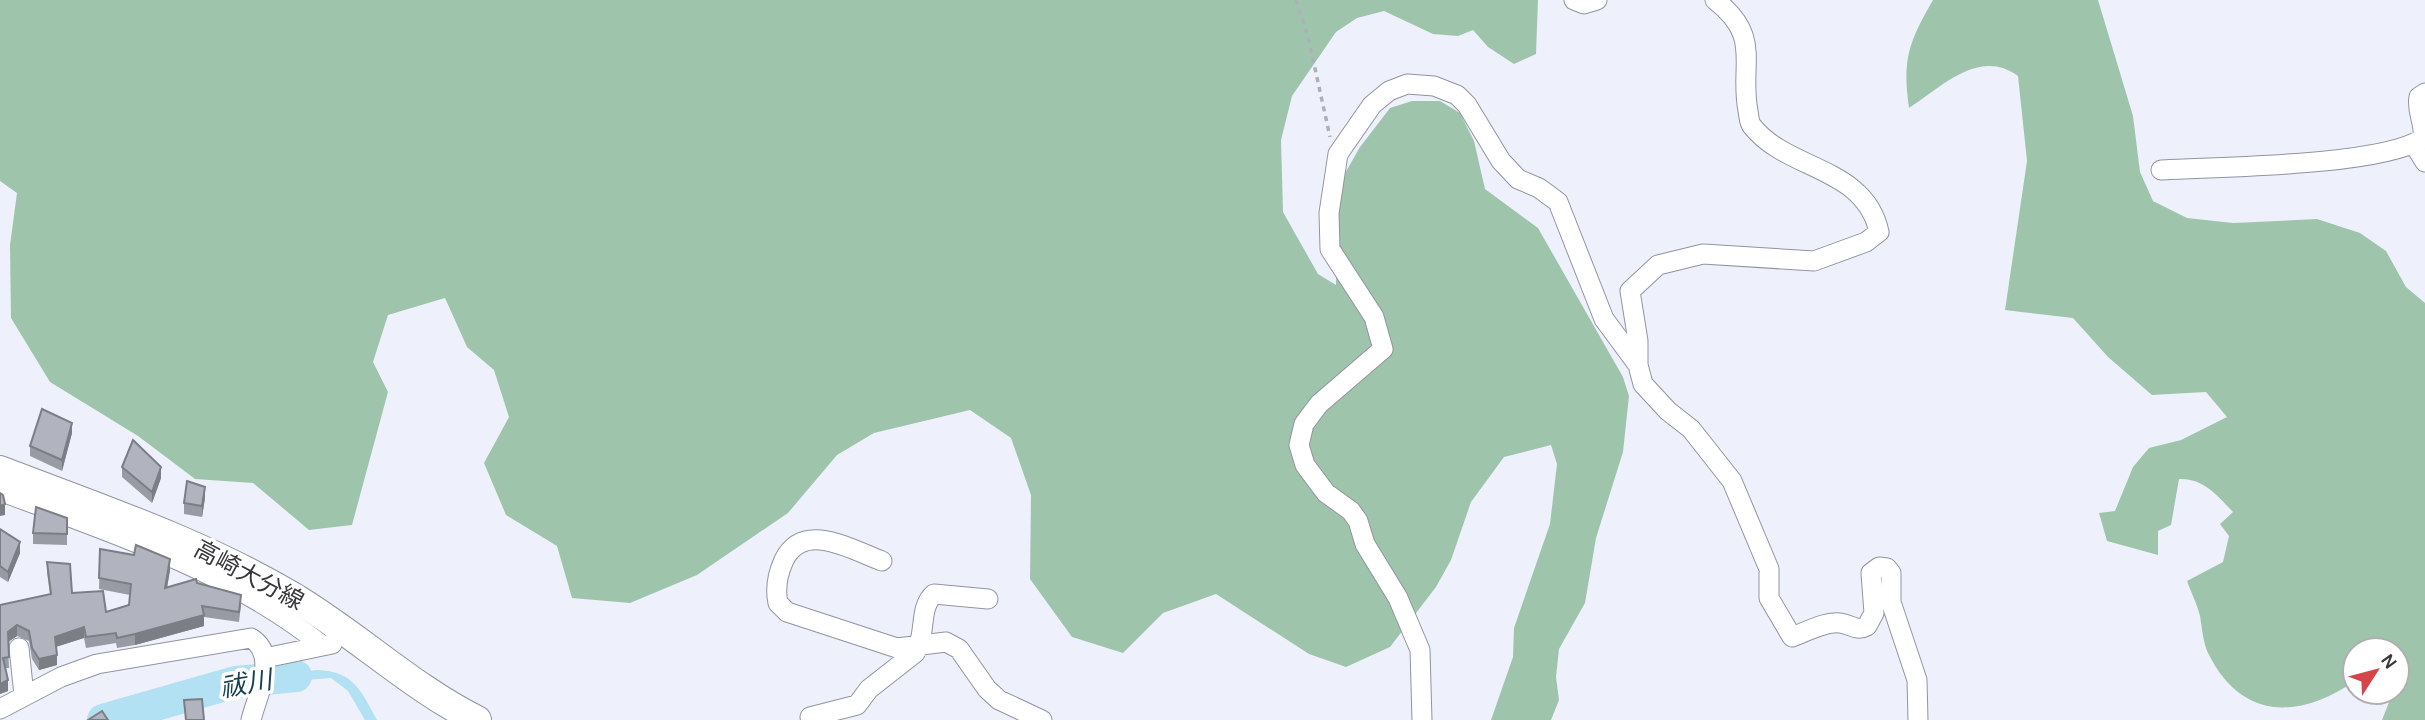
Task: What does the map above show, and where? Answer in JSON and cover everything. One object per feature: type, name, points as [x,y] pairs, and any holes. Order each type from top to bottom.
[{"type":"main road","name":"高崎大分線","points":[[0,470],[214,555],[290,595],[357,638],[442,701],[477,720]]},
{"type":"street","points":[[1574,0],[1584,4],[1597,0]]},
{"type":"street","points":[[1715,0],[1741,28],[1748,46],[1746,101],[1751,125],[1773,144],[1851,186],[1875,216],[1879,232],[1866,242],[1814,261],[1703,254],[1658,265],[1630,291],[1638,341],[1638,365],[1643,384],[1691,429],[1732,481],[1769,569],[1769,598],[1791,637],[1830,623],[1842,623],[1857,629],[1867,626],[1874,613],[1871,573],[1880,567],[1887,568],[1891,573],[1891,602],[1917,680],[1918,720]]},
{"type":"street","points":[[1422,720],[1420,650],[1398,598],[1365,544],[1358,520],[1351,511],[1326,493],[1305,465],[1299,445],[1304,424],[1320,404],[1383,349],[1374,317],[1330,249],[1329,213],[1338,154],[1372,105],[1389,91],[1407,84],[1434,86],[1457,95],[1502,161],[1518,179],[1539,188],[1558,202],[1604,319],[1638,365]]},
{"type":"street","points":[[2161,170],[2357,157],[2414,144],[2423,138],[2425,126],[2417,109],[2419,97],[2425,93]]},
{"type":"street","points":[[2414,144],[2425,162]]},
{"type":"street","points":[[0,491],[197,568],[279,613],[323,646]]},
{"type":"street","points":[[882,561],[819,539],[802,541],[792,548],[782,566],[778,603],[788,612],[897,648],[939,641],[952,645],[964,655],[987,689],[999,700],[1042,720]]},
{"type":"street","points":[[810,718],[857,705],[869,689],[911,657],[921,645],[926,605],[934,594],[988,599]]},
{"type":"street","points":[[0,709],[24,695],[96,664],[214,642],[251,638],[265,652],[265,662],[251,720]]},
{"type":"street","points":[[265,662],[357,638]]},
{"type":"street","points":[[19,648],[24,695]]},
{"type":"path","points":[[1296,0],[1309,41],[1329,135],[1338,154]]},
{"type":"green space","points":[[0,0],[1538,0],[1536,54],[1514,64],[1488,47],[1473,30],[1458,36],[1433,34],[1384,11],[1357,18],[1336,32],[1292,96],[1281,140],[1283,212],[1318,274],[1336,285],[1337,206],[1344,175],[1360,147],[1390,108],[1412,101],[1440,101],[1460,113],[1474,141],[1485,189],[1538,228],[1623,377],[1629,396],[1623,452],[1596,538],[1585,603],[1559,649],[1556,677],[1559,700],[1551,720],[1491,720],[1513,657],[1514,628],[1550,524],[1557,464],[1551,445],[1504,457],[1471,502],[1451,560],[1436,587],[1390,647],[1346,667],[1309,654],[1216,594],[1163,613],[1123,653],[1072,637],[1030,579],[1031,495],[1011,438],[970,410],[874,433],[837,455],[788,513],[697,575],[630,603],[572,598],[557,546],[506,515],[484,463],[509,417],[494,370],[467,347],[445,298],[388,315],[373,362],[388,392],[352,525],[309,530],[253,483],[195,479],[138,436],[50,382],[11,318],[10,245],[17,193],[0,181]]},
{"type":"green space","points":[[1933,0],[2098,0],[2133,116],[2140,172],[2153,201],[2187,218],[2233,223],[2317,219],[2360,233],[2386,251],[2406,287],[2425,303],[2425,720],[2382,720],[2388,706],[2411,706],[2411,636],[2341,636],[2341,690],[2313,703],[2272,707],[2254,702],[2237,691],[2221,675],[2206,649],[2199,612],[2187,581],[2223,562],[2229,536],[2220,524],[2233,512],[2215,494],[2195,481],[2179,479],[2171,525],[2158,531],[2158,555],[2107,541],[2099,513],[2115,511],[2133,467],[2149,448],[2181,440],[2227,417],[2206,392],[2152,395],[2108,357],[2073,318],[2005,310],[2027,161],[2018,76],[2004,68],[1975,68],[1948,81],[1909,108],[1907,63],[1918,28]]},
{"type":"water","points":[[317,670],[340,674],[355,684],[377,720],[365,720],[348,691],[331,678],[268,683],[270,675]]},
{"type":"building","points":[[42,409],[72,423],[62,460],[30,446]]},
{"type":"building","points":[[133,440],[161,467],[152,492],[122,467]]},
{"type":"building","points":[[187,481],[205,487],[202,506],[184,503]]},
{"type":"building","points":[[0,493],[5,504],[0,506]]},
{"type":"building","points":[[36,507],[67,518],[67,534],[33,533]]},
{"type":"building","points":[[0,529],[20,542],[8,572],[0,566]]},
{"type":"building","points":[[136,545],[170,559],[165,588],[196,579],[197,583],[241,595],[239,612],[202,606],[204,615],[117,638],[116,633],[86,637],[84,627],[55,637],[57,655],[39,659],[32,648],[29,631],[17,625],[8,632],[9,657],[3,658],[8,680],[0,684],[0,605],[51,594],[47,562],[70,564],[72,593],[103,591],[106,612],[129,605],[131,584],[99,578],[100,549],[134,555]]},
{"type":"building","points":[[202,699],[204,720],[186,720],[184,700]]},
{"type":"building","points":[[102,711],[108,720],[88,720]]},
{"type":"waterway","name":"祓川","points":[[103,720],[236,682],[296,676]]}]
